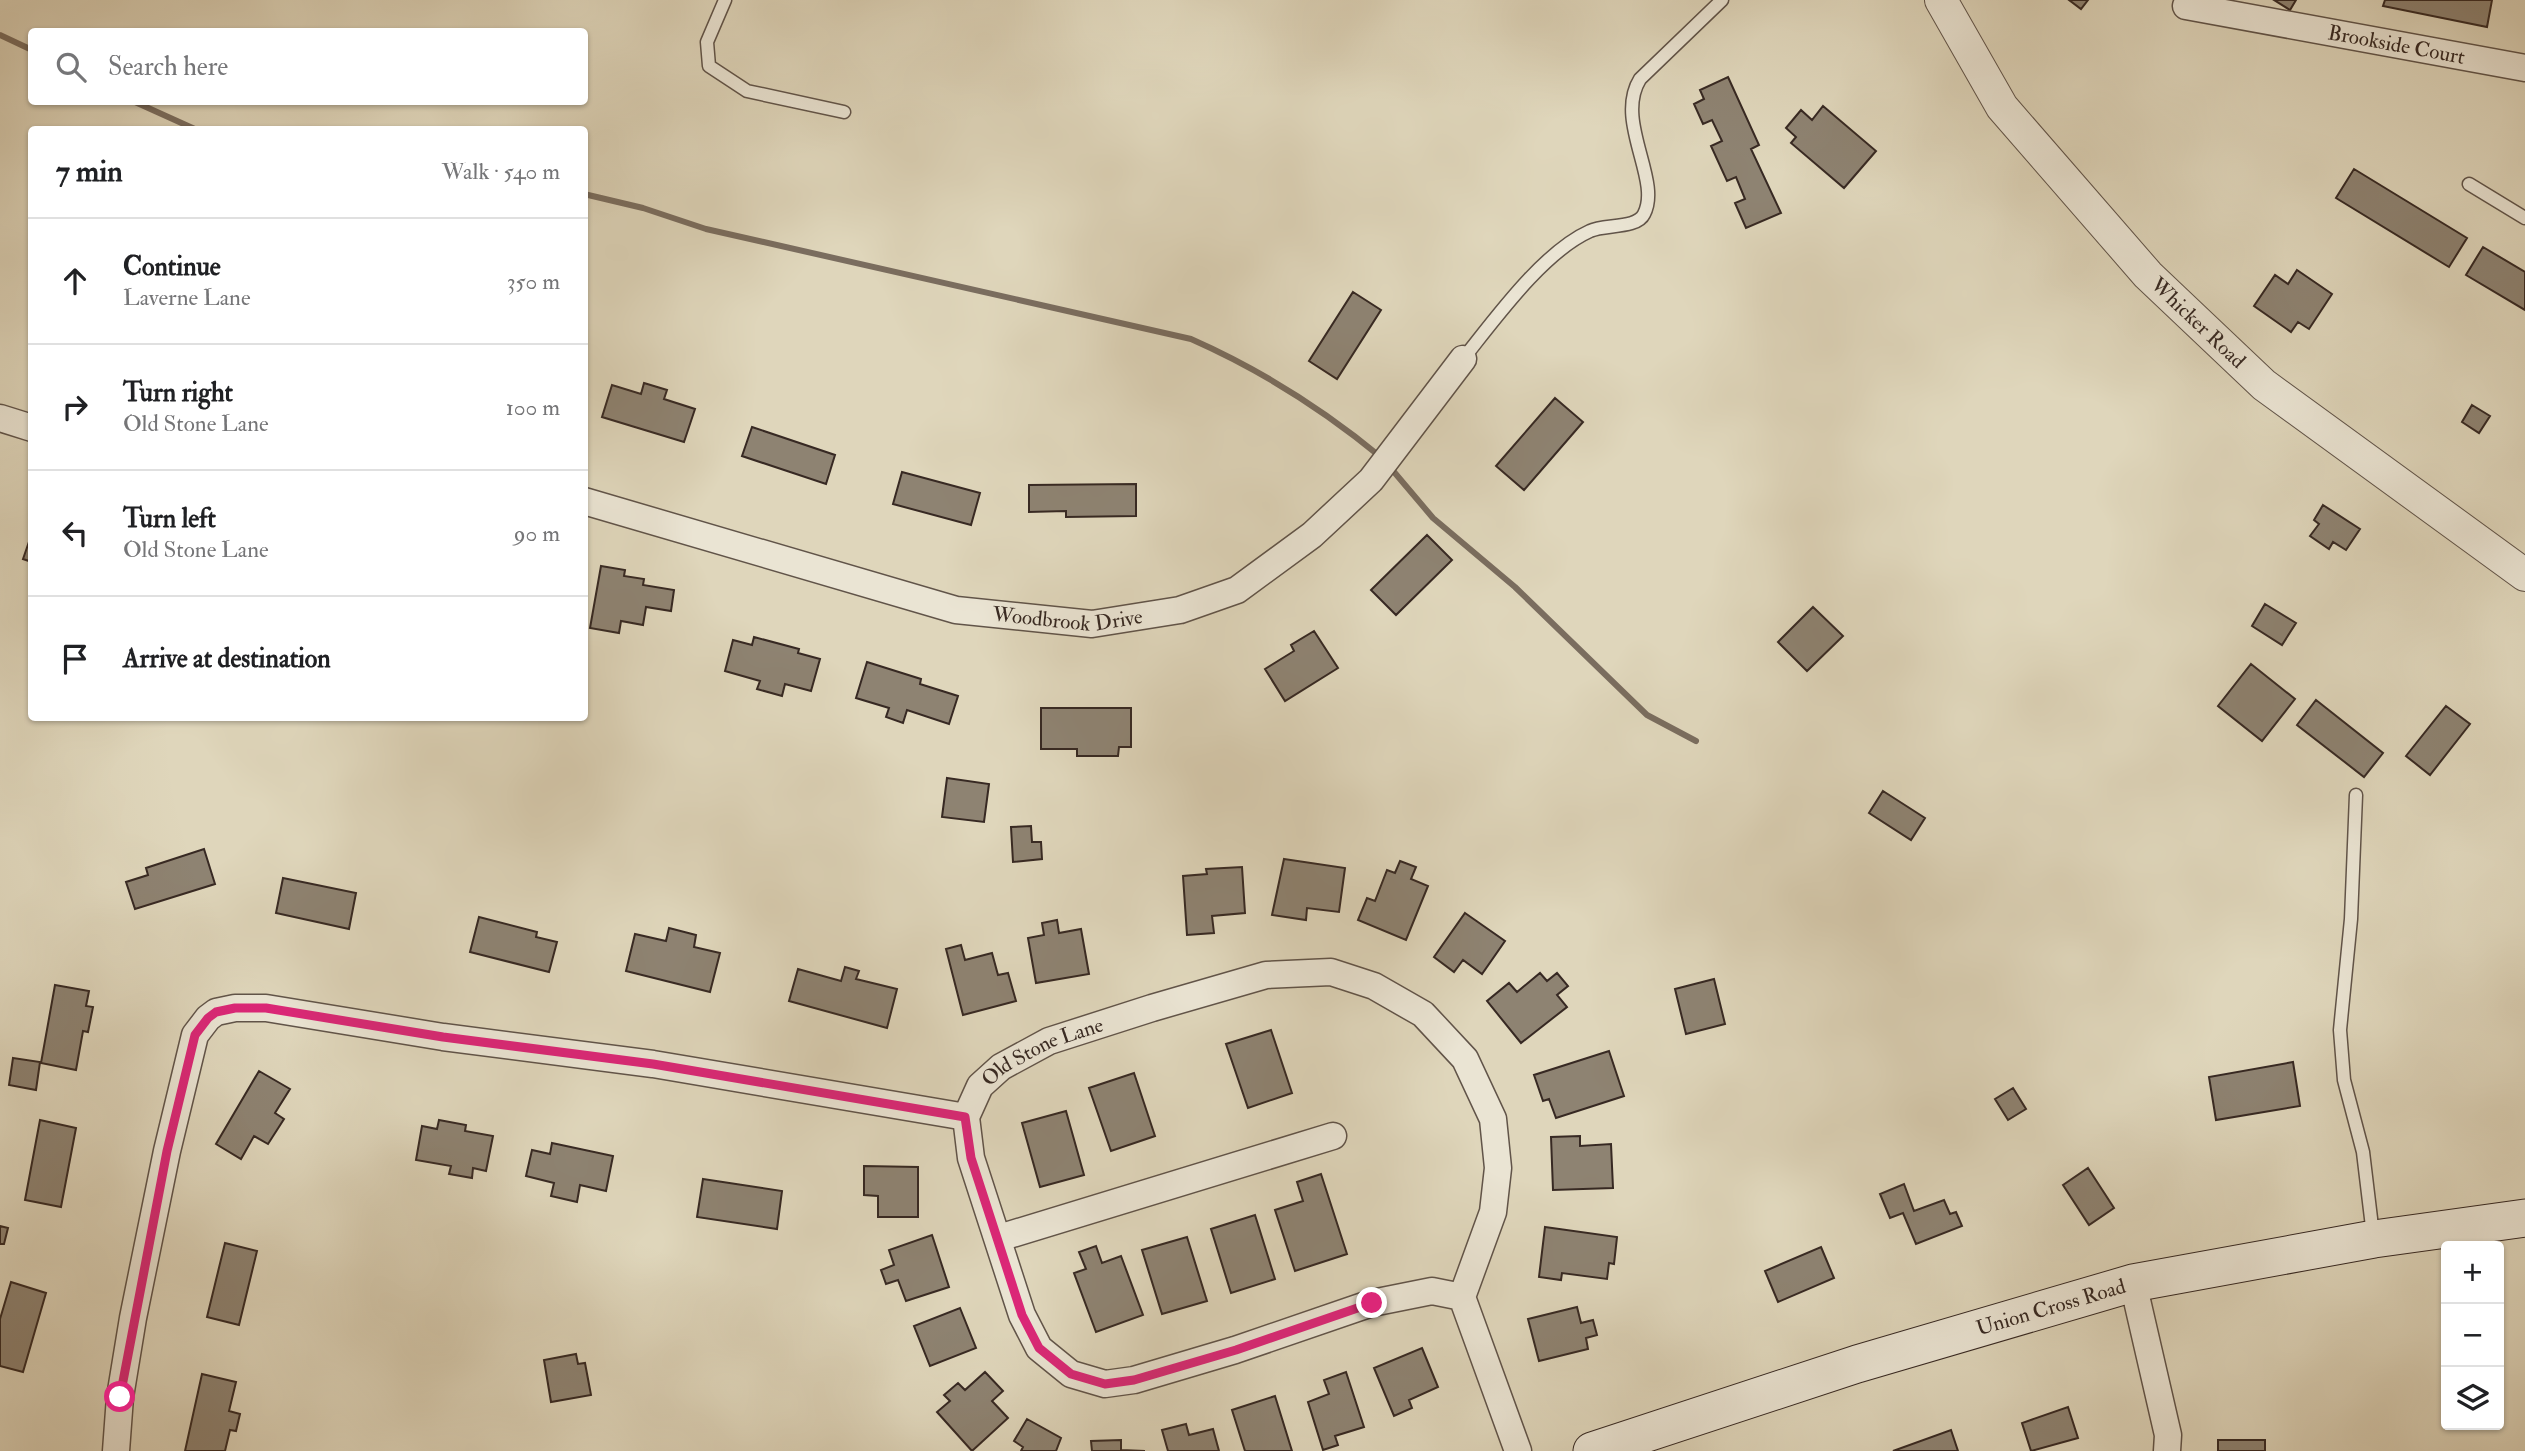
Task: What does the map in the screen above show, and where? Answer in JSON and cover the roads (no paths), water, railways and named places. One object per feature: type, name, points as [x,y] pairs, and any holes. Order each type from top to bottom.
[{"type":"main road","name":"Union Cross Road","points":[[1592,1451],[1857,1364],[2133,1283],[2374,1239],[2525,1218]]},
{"type":"street","name":"Whicker Road","points":[[1941,0],[2002,107],[2148,275],[2264,385],[2525,575]]},
{"type":"street","name":"Brookside Court","points":[[2186,6],[2525,68]]},
{"type":"street","name":"Woodbrook Drive","points":[[588,502],[956,610],[1092,624],[1180,610],[1237,590],[1312,535],[1371,480],[1463,359]]},
{"type":"street","points":[[0,418],[28,427]]},
{"type":"street","name":"Old Stone Lane","points":[[965,1117],[980,1086],[1001,1067],[1049,1041],[1152,1008],[1266,975],[1331,972],[1374,986],[1423,1014],[1465,1059],[1493,1119],[1498,1168],[1493,1212],[1462,1297]]},
{"type":"street","points":[[116,1451],[120,1397],[129,1344],[167,1151],[195,1035],[216,1012],[235,1008],[266,1008],[443,1037],[653,1064],[965,1117],[971,1158],[1022,1315],[1039,1348],[1071,1374],[1105,1384],[1134,1380],[1236,1350],[1372,1303],[1432,1291],[1462,1297],[1518,1451]]},
{"type":"street","points":[[999,1238],[1333,1136]]},
{"type":"street","points":[[2133,1283],[2168,1435],[2167,1451]]},
{"type":"lane","points":[[725,0],[707,41],[709,66],[747,91],[844,112]]},
{"type":"lane","points":[[1463,359],[1506,304],[1551,258],[1590,230],[1640,220],[1645,213],[1648,198],[1631,111],[1632,91],[1640,79],[1722,0]]},
{"type":"lane","points":[[2469,184],[2525,218]]},
{"type":"lane","points":[[2356,795],[2350,919],[2340,1030],[2344,1080],[2363,1152],[2374,1239]]},
{"type":"waterway","points":[[0,35],[28,48]]},
{"type":"waterway","points":[[142,105],[188,126]]},
{"type":"waterway","points":[[588,195],[643,208],[706,229],[1191,339],[1291,392],[1382,458]]},
{"type":"waterway","points":[[1389,466],[1433,518],[1515,587],[1647,715],[1696,741]]}]
